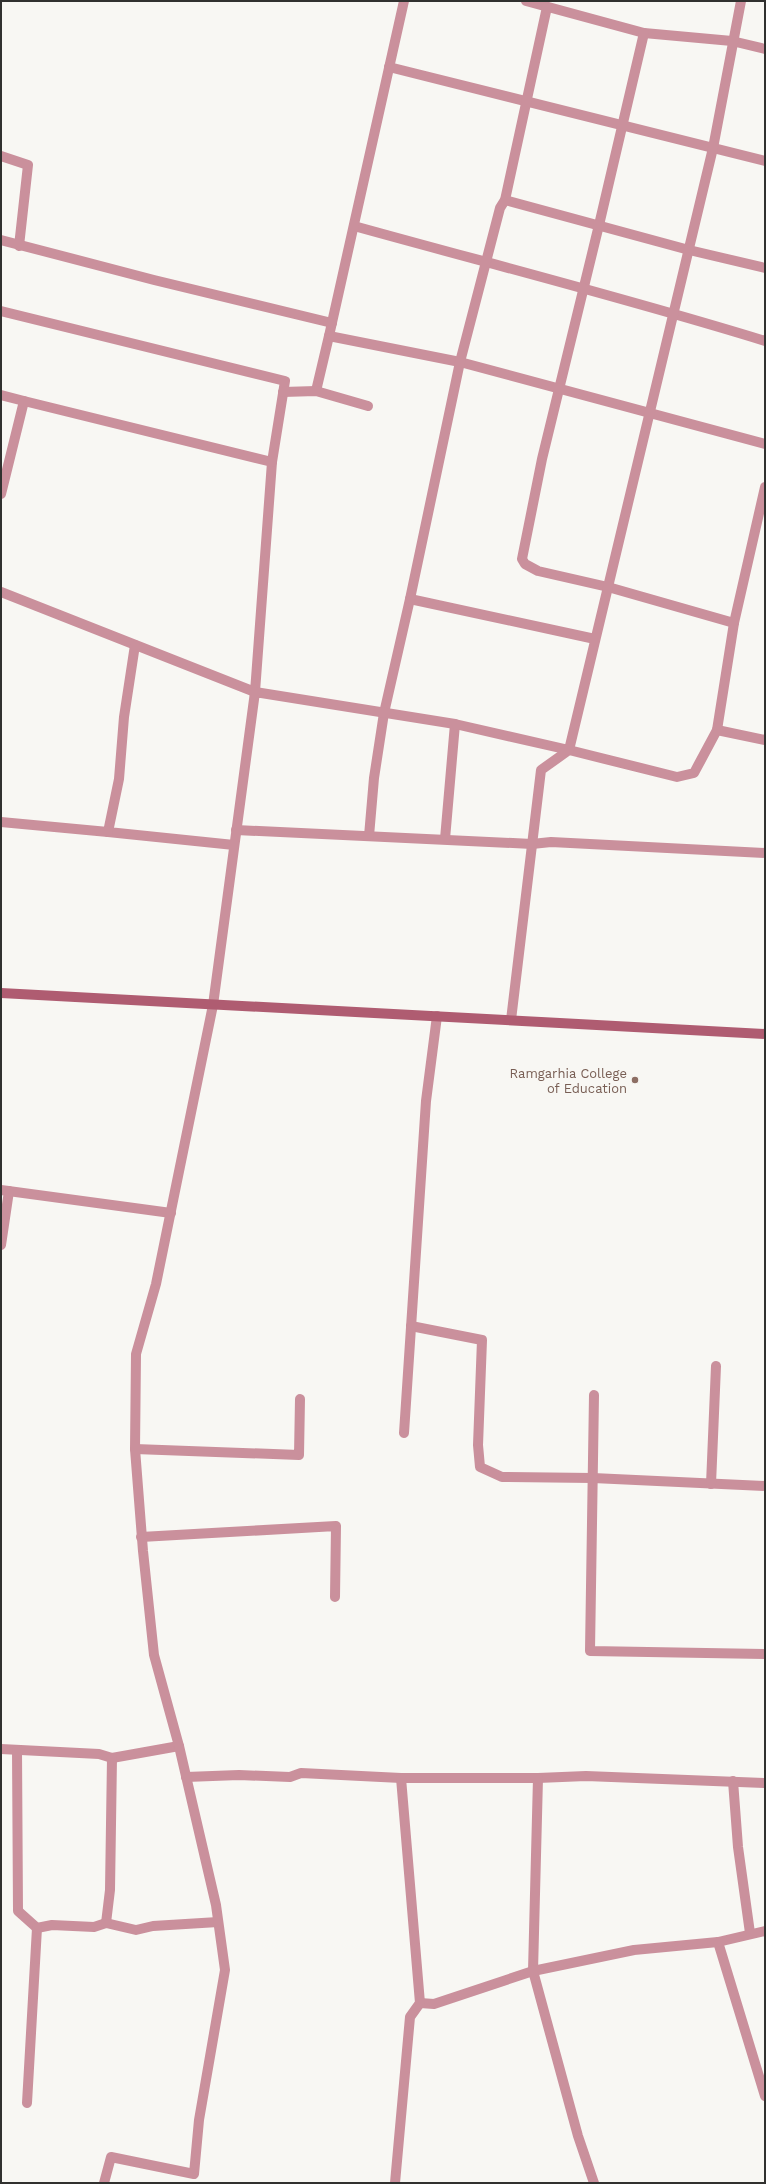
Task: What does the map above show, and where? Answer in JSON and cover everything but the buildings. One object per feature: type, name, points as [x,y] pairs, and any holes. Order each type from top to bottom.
[{"type":"main road","points":[[1,993],[765,1034]]},
{"type":"street","points":[[316,391],[404,1]]},
{"type":"street","points":[[526,1],[644,33],[732,41],[765,49]]},
{"type":"street","points":[[511,1020],[541,770],[569,750],[713,148],[732,41],[741,1]]},
{"type":"street","points":[[370,836],[374,778],[384,713],[410,599],[460,362],[500,208],[505,200],[547,7]]},
{"type":"street","points":[[644,33],[599,225],[558,387],[526,532],[522,559],[525,564],[538,571],[608,587],[734,623]]},
{"type":"street","points":[[389,66],[621,126],[765,161]]},
{"type":"street","points":[[1,156],[28,165],[19,246]]},
{"type":"street","points":[[505,200],[689,250],[765,268]]},
{"type":"street","points":[[354,226],[582,290],[673,312],[765,341]]},
{"type":"street","points":[[1,240],[19,246],[154,280],[332,323]]},
{"type":"street","points":[[1,311],[285,381],[272,462],[255,692],[213,1005],[156,1284],[136,1354],[135,1449],[154,1655],[180,1746],[218,1922],[225,1970],[199,2120],[194,2174],[112,2157],[104,2183]]},
{"type":"street","points":[[329,336],[460,362],[558,387],[765,444]]},
{"type":"street","points":[[283,392],[316,391],[368,406]]},
{"type":"street","points":[[1,395],[272,462]]},
{"type":"street","points":[[1,494],[24,401]]},
{"type":"street","points":[[1,592],[255,692],[455,724],[677,777],[694,773],[716,730],[734,623],[765,487]]},
{"type":"street","points":[[410,599],[596,638]]},
{"type":"street","points":[[108,832],[119,780],[124,717],[135,645]]},
{"type":"street","points":[[445,839],[455,724]]},
{"type":"street","points":[[716,730],[765,740]]},
{"type":"street","points":[[1,822],[234,846]]},
{"type":"street","points":[[236,830],[532,844],[551,842],[765,853]]},
{"type":"street","points":[[404,1432],[426,1101],[437,1016]]},
{"type":"street","points":[[1,1245],[5,1190],[171,1214]]},
{"type":"street","points":[[411,1326],[482,1340],[478,1445],[480,1467],[502,1477],[593,1478],[765,1486]]},
{"type":"street","points":[[711,1484],[716,1366]]},
{"type":"street","points":[[594,1395],[590,1651],[765,1654]]},
{"type":"street","points":[[135,1449],[299,1455],[300,1399]]},
{"type":"street","points":[[142,1537],[336,1526],[335,1596]]},
{"type":"street","points":[[1,1749],[99,1754],[112,1758],[180,1746]]},
{"type":"street","points":[[17,1750],[18,1911],[37,1928]]},
{"type":"street","points":[[106,1924],[110,1890],[112,1758]]},
{"type":"street","points":[[186,1777],[239,1775],[290,1777],[301,1773],[401,1778],[538,1778],[586,1776],[765,1783]]},
{"type":"street","points":[[395,2183],[410,2017],[420,2004],[401,1778]]},
{"type":"street","points":[[538,1778],[533,1971],[578,2136],[594,2183]]},
{"type":"street","points":[[733,1781],[738,1847],[750,1933]]},
{"type":"street","points":[[37,1928],[52,1925],[94,1927],[106,1924],[136,1930],[153,1926],[218,1922]]},
{"type":"street","points":[[27,2103],[37,1928]]},
{"type":"street","points":[[420,2004],[434,2004],[533,1971],[634,1950],[718,1942],[750,1933],[765,1931]]},
{"type":"street","points":[[718,1942],[765,2096]]},
{"type":"place","name":"Ramgarhia College of Education","points":[[635,1080]]}]
